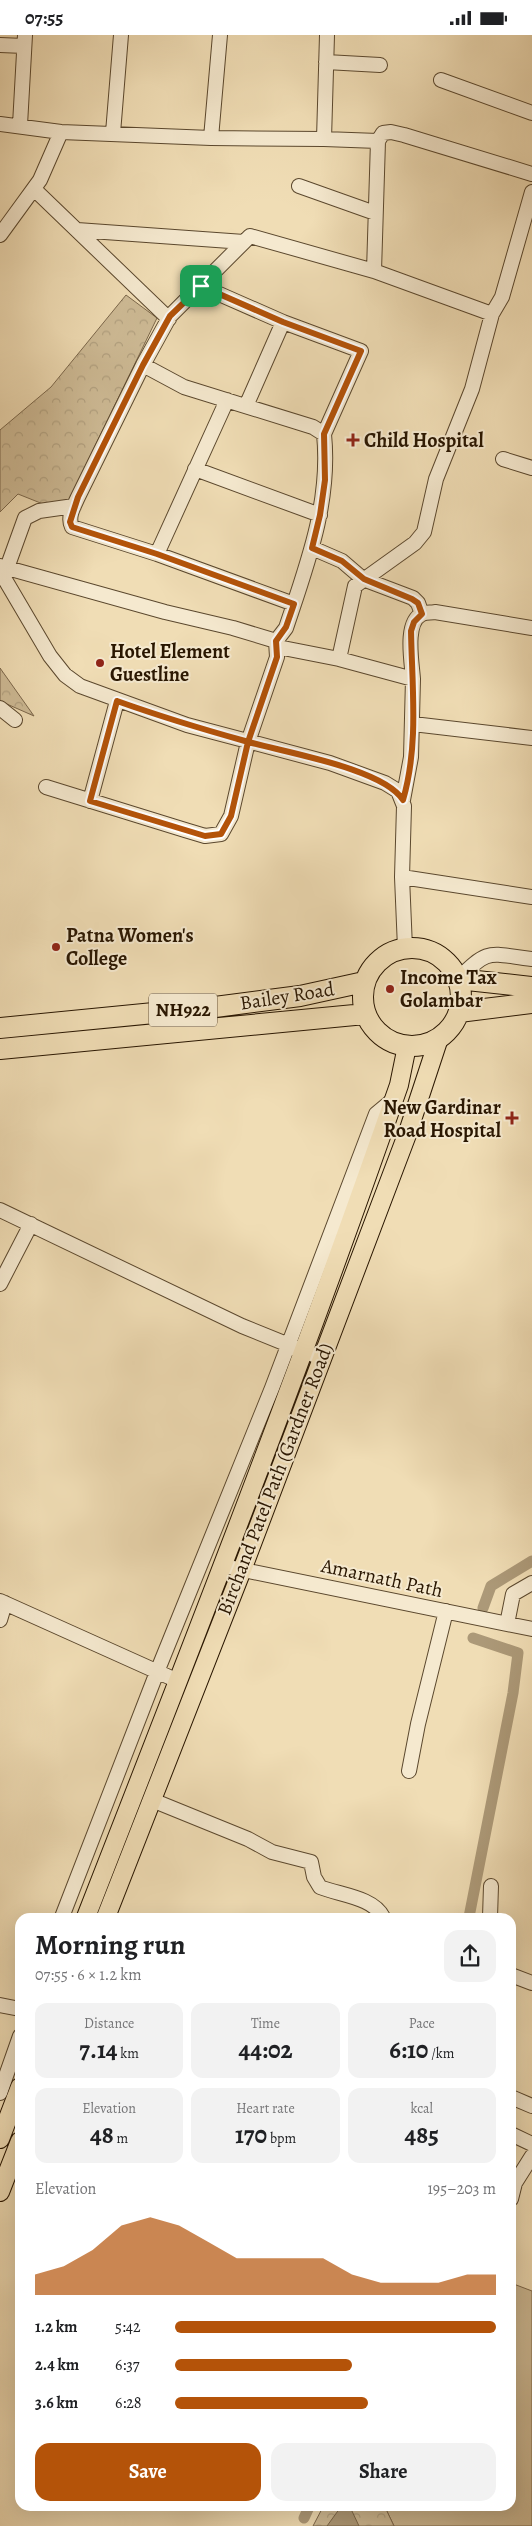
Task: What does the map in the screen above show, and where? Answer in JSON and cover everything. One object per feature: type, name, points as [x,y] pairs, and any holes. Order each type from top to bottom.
[{"type":"highway","points":[[364,982],[369,972],[380,959],[394,951],[416,948],[437,954],[449,965],[458,979],[461,990],[459,1012],[454,1022],[439,1038],[418,1046],[407,1046],[386,1039],[370,1024],[365,1014]]},
{"type":"highway","points":[[458,979],[532,987]]},
{"type":"highway","name":"Bailey Road","points":[[0,1029],[215,1007],[300,996],[364,982],[362,998],[365,1014]]},
{"type":"highway","points":[[459,1012],[532,1003]]},
{"type":"highway","name":"NH922","points":[[0,1049],[365,1014]]},
{"type":"main road","name":"Birchand Patel Path (Gardner Road)","points":[[108,1913],[242,1569],[304,1352],[408,1131],[439,1038]]},
{"type":"main road","name":"Birchand Patel Path (Gardner Road)","points":[[88,1913],[224,1566],[304,1352],[394,1099],[407,1046]]},
{"type":"main road","points":[[0,2139],[15,2100]]},
{"type":"main road","points":[[0,2192],[15,2154]]},
{"type":"street","points":[[114,133],[121,35]]},
{"type":"street","points":[[212,139],[220,35]]},
{"type":"street","points":[[324,139],[327,35]]},
{"type":"street","points":[[0,45],[24,40],[20,125]]},
{"type":"street","points":[[326,62],[380,65]]},
{"type":"street","points":[[441,80],[532,113]]},
{"type":"street","points":[[0,124],[61,131],[212,139],[378,141]]},
{"type":"street","points":[[0,235],[34,189],[61,131]]},
{"type":"street","points":[[374,271],[378,141],[383,133],[391,132],[532,173]]},
{"type":"street","points":[[299,186],[376,213]]},
{"type":"street","points":[[34,189],[169,319]]},
{"type":"street","points":[[339,659],[353,591],[364,579],[415,543],[424,532],[436,479],[472,389],[492,314],[502,297],[532,192]]},
{"type":"street","points":[[77,230],[244,242]]},
{"type":"street","points":[[294,604],[157,554],[72,527],[70,522],[74,506],[143,365],[169,319],[250,236],[374,271],[492,314]]},
{"type":"street","points":[[46,787],[205,836],[221,834],[231,816],[248,742],[277,657],[277,644],[286,627],[312,548],[320,515],[325,480],[324,434],[361,351],[283,322],[201,286]]},
{"type":"street","points":[[246,406],[283,322]]},
{"type":"street","points":[[143,365],[184,387],[313,427],[324,434]]},
{"type":"street","points":[[157,554],[226,400]]},
{"type":"street","points":[[503,459],[532,468]]},
{"type":"street","points":[[195,469],[320,515]]},
{"type":"street","points":[[74,506],[39,511],[25,517],[2,569],[3,588],[65,675],[80,686],[117,701],[248,742],[306,756],[347,769],[393,787],[403,800]]},
{"type":"street","points":[[312,548],[342,561],[364,579],[412,599],[418,603],[422,614]]},
{"type":"street","points":[[2,569],[165,612],[233,627],[277,644],[413,679]]},
{"type":"street","points":[[405,948],[402,877],[403,800],[408,783],[413,723],[411,631],[414,622],[422,614],[435,612],[532,628]]},
{"type":"street","points":[[90,801],[117,701]]},
{"type":"street","points":[[0,708],[15,720]]},
{"type":"street","points":[[413,723],[532,738]]},
{"type":"street","points":[[402,877],[532,897]]},
{"type":"street","points":[[458,979],[482,956],[492,954],[532,959]]},
{"type":"street","points":[[0,1210],[242,1326],[304,1352],[157,1672],[64,1913]]},
{"type":"street","points":[[0,1284],[31,1224]]},
{"type":"street","name":"Amarnath Path","points":[[224,1566],[532,1629]]},
{"type":"street","points":[[507,1624],[513,1594],[532,1583]]},
{"type":"street","points":[[0,1620],[3,1602],[178,1681]]},
{"type":"street","points":[[409,1771],[418,1723],[446,1611]]},
{"type":"street","points":[[152,1800],[248,1839],[272,1852],[311,1863],[314,1877],[320,1887],[370,1904],[380,1913]]},
{"type":"street","points":[[490,1913],[491,1886]]},
{"type":"street","points":[[516,1977],[532,1983]]},
{"type":"street","points":[[0,2005],[15,2008]]},
{"type":"street","points":[[0,2093],[15,2050]]},
{"type":"street","points":[[516,2099],[532,2106]]},
{"type":"street","points":[[516,2136],[532,2143]]},
{"type":"street","points":[[516,2183],[517,2169],[532,2156]]},
{"type":"green space","points":[[126,295],[157,318],[63,512],[18,494],[0,512],[0,430],[51,387]]},
{"type":"green space","points":[[0,668],[34,716],[0,701]]},
{"type":"green space","points":[[516,2285],[532,2291],[532,2526],[394,2526],[387,2511],[516,2511]]},
{"type":"green space","points":[[321,2511],[387,2511],[394,2526],[313,2526]]},
{"type":"shaded area","points":[[338,2511],[352,2511],[359,2526],[327,2526]]},
{"type":"waterway","points":[[483,1608],[491,1586],[532,1561]]},
{"type":"waterway","points":[[470,1913],[513,1693],[518,1653],[473,1638]]},
{"type":"waterway","points":[[304,2518],[307,2511]]},
{"type":"place","name":"Child Hospital","points":[[353,440]]},
{"type":"place","name":"Hotel Element Guestline","points":[[100,663]]},
{"type":"place","name":"Patna Women's College","points":[[56,947]]},
{"type":"place","name":"Income Tax Golambar","points":[[390,989]]},
{"type":"place","name":"New Gardinar Road Hospital","points":[[512,1118]]},
{"type":"route","points":[[201,286],[170,316],[143,365],[78,497],[70,522],[72,527],[157,554],[294,604],[286,627],[276,641],[278,647],[277,657],[248,742],[231,816],[221,834],[205,836],[90,801],[98,778],[117,701],[188,725],[248,742],[306,756],[347,769],[393,787],[398,791],[403,800],[408,783],[413,723],[411,631],[414,622],[422,614],[418,603],[412,599],[364,579],[342,561],[312,548],[323,502],[326,447],[324,434],[361,351],[283,322],[201,286]]}]
